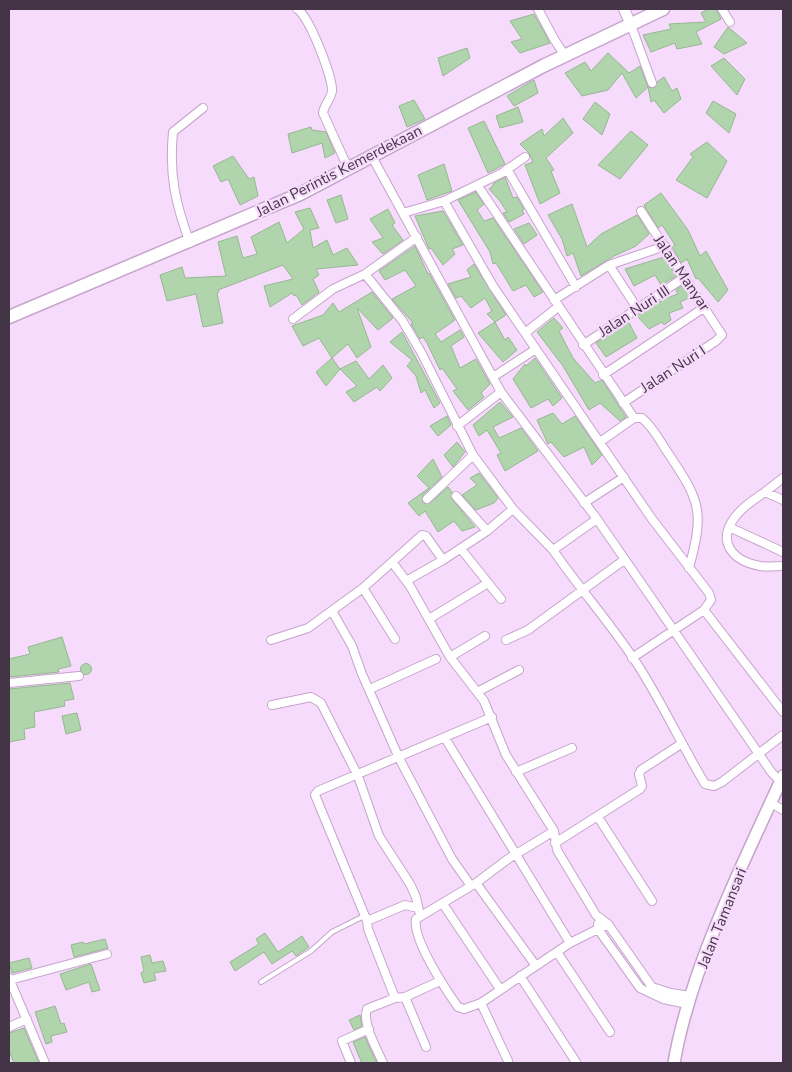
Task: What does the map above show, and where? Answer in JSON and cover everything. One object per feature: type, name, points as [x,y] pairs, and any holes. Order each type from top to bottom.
[{"type":"main road","name":"Jalan Perintis Kemerdekaan","points":[[9,318],[300,194],[371,155],[565,56],[663,9]]},
{"type":"main road","name":"Jalan Tamansari","points":[[674,1063],[689,1000],[718,923],[782,779]]},
{"type":"street","points":[[298,9],[309,21],[321,54],[332,92],[323,113],[348,168]]},
{"type":"street","points":[[538,9],[565,56]]},
{"type":"street","points":[[624,9],[652,83]]},
{"type":"street","points":[[722,9],[730,22]]},
{"type":"street","points":[[190,242],[177,208],[171,159],[174,132],[203,108]]},
{"type":"street","points":[[371,155],[501,392],[597,519],[759,754],[782,779]]},
{"type":"street","points":[[403,213],[444,202],[478,186],[525,157]]},
{"type":"street","points":[[507,169],[576,287]]},
{"type":"street","points":[[478,186],[603,375],[634,418]]},
{"type":"street","points":[[444,202],[493,286],[624,477],[709,593],[711,600],[704,610],[632,658]]},
{"type":"street","name":"Jalan Manyar","points":[[641,212],[722,335]]},
{"type":"street","points":[[293,319],[333,289],[365,274],[417,237]]},
{"type":"street","points":[[525,333],[576,287],[609,265],[665,246]]},
{"type":"street","points":[[609,265],[638,308]]},
{"type":"street","points":[[365,274],[402,320],[421,352],[473,455],[513,509],[553,550],[580,590],[597,609],[641,670],[705,784],[709,786],[722,782],[783,735]]},
{"type":"street","name":"Jalan Nuri III","points":[[583,344],[685,277]]},
{"type":"street","points":[[603,375],[705,307]]},
{"type":"street","name":"Jalan Nuri I","points":[[623,403],[716,341],[722,335]]},
{"type":"street","points":[[493,377],[536,349]]},
{"type":"street","points":[[457,426],[501,392]]},
{"type":"street","points":[[600,442],[634,418],[642,418],[654,433],[697,502],[696,543],[689,568]]},
{"type":"street","points":[[427,499],[473,455]]},
{"type":"street","points":[[584,503],[624,477]]},
{"type":"street","points":[[783,478],[739,512],[729,527],[726,543],[732,553],[759,566],[783,566]]},
{"type":"street","points":[[765,492],[783,500]]},
{"type":"street","points":[[456,496],[487,531]]},
{"type":"street","points":[[406,581],[461,549],[487,531],[513,509]]},
{"type":"street","points":[[553,550],[597,519]]},
{"type":"street","points":[[729,527],[783,552]]},
{"type":"street","points":[[271,640],[308,628],[332,612],[363,588],[422,535],[426,536],[443,560]]},
{"type":"street","points":[[461,549],[501,599]]},
{"type":"street","points":[[506,640],[528,630],[580,590],[624,560]]},
{"type":"street","points":[[392,562],[406,581],[450,657],[492,717],[506,755],[554,831],[555,843],[566,867],[596,914],[608,924],[651,985],[660,991],[689,1000]]},
{"type":"street","points":[[429,619],[488,583]]},
{"type":"street","points":[[363,588],[395,639]]},
{"type":"street","points":[[704,610],[783,712]]},
{"type":"street","points":[[332,612],[352,646],[399,758],[452,859],[474,884],[536,966]]},
{"type":"street","points":[[450,657],[484,636]]},
{"type":"street","points":[[370,690],[436,659]]},
{"type":"street","points":[[476,692],[519,670]]},
{"type":"street","points":[[9,683],[79,676]]},
{"type":"street","points":[[272,705],[311,697],[319,700],[326,710],[358,776],[379,836],[410,884],[416,897],[419,911],[416,919],[417,930],[440,981],[460,1009],[481,1003],[570,943],[608,924]]},
{"type":"street","points":[[395,998],[368,929],[366,918],[316,795],[318,791],[358,776],[492,717]]},
{"type":"street","points":[[445,738],[570,943]]},
{"type":"street","points":[[555,843],[640,790],[642,786],[639,774],[641,770],[681,744]]},
{"type":"street","points":[[516,772],[572,748]]},
{"type":"street","points":[[770,803],[783,810]]},
{"type":"street","points":[[598,817],[652,901]]},
{"type":"street","points":[[366,918],[405,905],[419,911],[442,904],[554,831]]},
{"type":"street","points":[[442,904],[500,989]]},
{"type":"street","points":[[596,914],[598,929],[636,984],[644,992],[663,999],[689,1000]]},
{"type":"street","points":[[557,952],[610,1032]]},
{"type":"street","points":[[45,1063],[9,979],[107,954]]},
{"type":"street","points":[[520,976],[576,1062]]},
{"type":"street","points":[[383,1063],[369,1029],[365,1014],[367,1009],[395,998],[405,997],[440,981]]},
{"type":"street","points":[[644,992],[651,985]]},
{"type":"street","points":[[405,997],[426,1047]]},
{"type":"street","points":[[481,1003],[508,1061]]},
{"type":"street","points":[[9,1027],[27,1019]]},
{"type":"street","points":[[351,1063],[342,1041],[369,1029]]},
{"type":"lane","points":[[262,982],[311,951],[332,932],[366,918]]},
{"type":"building","points":[[708,9],[716,9],[721,19],[696,32],[702,44],[677,49],[675,43],[651,52],[643,35],[671,29],[669,24],[706,22],[701,13]]},
{"type":"building","points":[[534,14],[550,43],[520,53],[511,42],[522,39],[510,21]]},
{"type":"building","points":[[728,27],[747,43],[724,54],[714,47]]},
{"type":"building","points":[[467,48],[470,58],[443,76],[438,58]]},
{"type":"building","points":[[608,53],[629,73],[640,66],[648,87],[636,98],[622,73],[608,90],[582,96],[565,73],[585,62],[591,71]]},
{"type":"building","points":[[724,58],[745,79],[737,95],[711,66]]},
{"type":"building","points":[[664,77],[672,91],[677,88],[681,99],[664,113],[654,100],[651,102],[648,87],[654,88],[657,82]]},
{"type":"building","points":[[534,80],[538,93],[514,106],[507,96]]},
{"type":"building","points":[[414,100],[425,119],[407,127],[399,106]]},
{"type":"building","points":[[713,101],[736,114],[729,133],[706,113]]},
{"type":"building","points":[[595,102],[610,114],[602,135],[583,119]]},
{"type":"building","points":[[518,107],[523,122],[500,128],[496,116]]},
{"type":"building","points":[[563,118],[573,133],[546,158],[554,170],[551,171],[560,193],[540,204],[525,165],[533,162],[529,153],[520,144],[542,129],[544,136]]},
{"type":"building","points":[[484,121],[505,164],[488,173],[468,128]]},
{"type":"building","points":[[311,127],[312,130],[326,132],[335,153],[325,158],[322,143],[292,153],[288,134]]},
{"type":"building","points":[[631,131],[648,145],[620,179],[598,165]]},
{"type":"building","points":[[707,142],[727,161],[707,198],[676,180],[693,157],[690,154]]},
{"type":"building","points":[[233,156],[249,179],[254,177],[258,196],[240,205],[228,179],[221,182],[213,166]]},
{"type":"building","points":[[444,164],[452,191],[427,200],[418,175]]},
{"type":"building","points":[[505,177],[513,198],[517,197],[524,209],[522,210],[524,214],[509,222],[503,213],[507,212],[489,189],[493,184]]},
{"type":"building","points":[[476,192],[484,204],[477,210],[484,221],[493,218],[543,292],[534,297],[526,285],[513,291],[496,263],[493,264],[490,252],[458,200]]},
{"type":"building","points":[[661,193],[688,230],[700,256],[706,251],[728,290],[718,302],[698,278],[696,279],[687,259],[681,263],[672,247],[675,245],[662,225],[658,228],[644,205]]},
{"type":"building","points":[[341,195],[348,219],[336,223],[327,200]]},
{"type":"building","points":[[572,204],[587,247],[601,234],[637,215],[649,234],[636,246],[614,256],[581,276],[573,253],[567,256],[562,239],[548,215]]},
{"type":"building","points":[[310,208],[319,228],[310,230],[313,248],[327,240],[333,255],[347,248],[358,265],[316,269],[319,275],[313,279],[319,292],[302,305],[296,295],[294,296],[292,293],[270,307],[264,286],[293,279],[283,265],[218,290],[223,323],[203,327],[196,294],[167,301],[160,275],[182,267],[185,278],[226,276],[218,242],[237,236],[243,258],[257,254],[251,237],[279,222],[287,243],[304,229],[295,212]]},
{"type":"building","points":[[388,209],[395,223],[392,225],[403,240],[383,254],[372,242],[383,238],[370,219]]},
{"type":"building","points":[[443,211],[463,245],[452,249],[455,254],[443,265],[431,248],[429,249],[415,216]]},
{"type":"building","points":[[529,223],[537,235],[524,244],[514,229]]},
{"type":"building","points":[[415,246],[428,274],[455,320],[435,334],[441,342],[460,330],[464,337],[451,346],[460,368],[476,359],[490,384],[481,393],[484,397],[468,410],[453,391],[457,389],[442,368],[440,370],[423,337],[420,339],[411,324],[413,323],[392,299],[416,286],[405,270],[385,280],[379,271]]},
{"type":"building","points":[[664,257],[676,276],[661,285],[655,275],[634,286],[625,269]]},
{"type":"building","points":[[474,264],[506,315],[495,322],[487,314],[492,311],[485,298],[471,308],[461,296],[456,298],[448,284],[471,277],[467,270]]},
{"type":"building","points":[[683,285],[691,297],[680,302],[683,308],[669,313],[671,320],[664,325],[662,322],[649,329],[637,316],[664,299],[678,294],[676,290]]},
{"type":"building","points":[[372,292],[393,318],[378,330],[357,308],[371,347],[357,358],[348,344],[332,358],[319,338],[303,346],[292,326],[323,315],[333,303],[339,312]]},
{"type":"building","points":[[554,318],[563,328],[559,331],[573,358],[595,383],[602,380],[626,417],[620,421],[600,403],[589,410],[563,366],[537,332]]},
{"type":"building","points":[[628,321],[637,338],[606,357],[596,343]]},
{"type":"building","points":[[495,322],[505,340],[508,337],[517,350],[503,362],[478,333]]},
{"type":"building","points":[[402,332],[440,403],[434,408],[425,390],[421,393],[416,376],[407,366],[412,360],[390,342]]},
{"type":"building","points":[[332,358],[340,369],[326,386],[316,372]]},
{"type":"building","points":[[535,358],[562,398],[553,406],[548,399],[531,408],[513,379],[525,364],[526,366]]},
{"type":"building","points":[[356,361],[369,379],[383,365],[392,378],[380,391],[377,387],[354,402],[346,392],[357,386],[340,369]]},
{"type":"building","points":[[500,402],[513,417],[493,427],[499,438],[521,428],[538,451],[505,471],[497,455],[501,453],[487,430],[479,436],[473,425]]},
{"type":"building","points":[[553,413],[562,424],[575,416],[602,455],[592,465],[584,447],[564,457],[551,442],[548,444],[537,420]]},
{"type":"building","points":[[447,416],[451,425],[438,436],[430,426]]},
{"type":"building","points":[[457,442],[465,452],[453,467],[444,455]]},
{"type":"building","points":[[433,459],[442,477],[423,495],[423,502],[430,503],[448,487],[452,492],[452,499],[475,527],[462,531],[454,521],[438,532],[425,511],[419,516],[408,503],[429,488],[417,476]]},
{"type":"building","points":[[479,473],[498,498],[494,503],[476,510],[462,495],[477,485],[470,478]]},
{"type":"building","points":[[62,637],[71,666],[58,669],[59,672],[9,677],[9,659],[30,654],[28,647]]},
{"type":"building","points":[[84,664],[88,664],[91,669],[90,673],[84,674],[81,671],[81,667]]},
{"type":"building","points":[[70,683],[74,699],[64,701],[65,706],[34,712],[35,727],[24,729],[25,739],[9,742],[9,689]]},
{"type":"building","points":[[77,713],[81,730],[66,734],[62,716]]},
{"type":"building","points":[[265,933],[278,952],[302,936],[309,947],[296,956],[292,951],[272,964],[264,952],[235,971],[230,962],[259,944],[256,939]]},
{"type":"building","points":[[105,939],[108,948],[74,957],[71,945]]},
{"type":"building","points":[[150,955],[152,963],[163,961],[166,971],[154,973],[156,980],[144,983],[141,973],[144,971],[141,957]]},
{"type":"building","points":[[29,958],[32,968],[12,973],[9,963]]},
{"type":"building","points":[[91,964],[100,990],[92,992],[89,982],[66,990],[60,974]]},
{"type":"building","points":[[55,1006],[61,1024],[64,1023],[67,1032],[51,1036],[52,1042],[46,1044],[35,1012]]},
{"type":"building","points":[[360,1015],[362,1026],[354,1030],[349,1020]]},
{"type":"building","points":[[24,1028],[39,1063],[14,1063],[9,1051],[9,1033]]},
{"type":"building","points":[[365,1037],[377,1063],[362,1063],[353,1042]]}]
